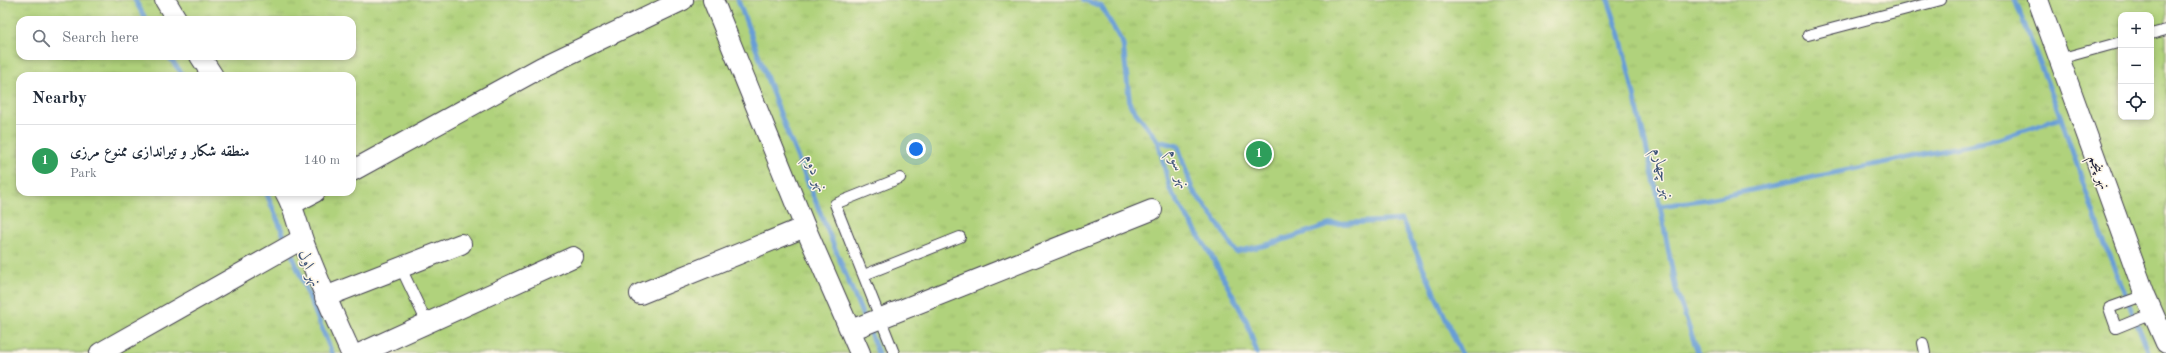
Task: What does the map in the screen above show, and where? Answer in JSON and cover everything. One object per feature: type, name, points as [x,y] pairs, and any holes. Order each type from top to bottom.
[{"type":"street","points":[[165,0],[175,16]]},
{"type":"street","points":[[356,170],[542,66],[683,0]]},
{"type":"street","points":[[713,0],[805,228],[867,324],[860,353]]},
{"type":"street","name":"نهر پنجم","points":[[2038,0],[2148,315],[2166,343]]},
{"type":"street","points":[[203,60],[210,72]]},
{"type":"street","points":[[289,198],[299,241],[351,353]]},
{"type":"street","points":[[867,324],[1152,210]]},
{"type":"street","points":[[640,294],[805,228]]},
{"type":"street","points":[[100,353],[299,241]]},
{"type":"street","points":[[325,297],[462,244]]},
{"type":"street","points":[[361,353],[573,257]]},
{"type":"lane","points":[[1808,35],[1941,0]]},
{"type":"lane","points":[[2154,33],[2166,30]]},
{"type":"lane","points":[[2059,59],[2118,43]]},
{"type":"lane","points":[[894,353],[867,324],[864,275],[835,204],[900,178]]},
{"type":"lane","points":[[864,275],[960,236]]},
{"type":"lane","points":[[401,268],[427,323]]},
{"type":"lane","points":[[2141,296],[2109,308],[2116,328],[2148,315]]},
{"type":"green space","points":[[0,0],[2166,0],[2166,353],[0,353]]},
{"type":"waterway","name":"نهر اول","points":[[135,0],[144,16]]},
{"type":"waterway","name":"نهر دوم","points":[[738,0],[787,132],[865,321]]},
{"type":"waterway","name":"نهر سوم","points":[[1084,0],[1101,6],[1123,44],[1130,105],[1158,141],[1170,190],[1211,255],[1247,322],[1257,353]]},
{"type":"waterway","name":"نهر چهارم","points":[[1608,0],[1620,35],[1660,206],[1676,290],[1698,353]]},
{"type":"waterway","points":[[2015,0],[2061,118],[2101,235],[2149,353]]},
{"type":"waterway","name":"نهر اول","points":[[171,60],[181,72]]},
{"type":"waterway","points":[[1660,206],[1708,199],[1998,139],[2061,118]]},
{"type":"waterway","points":[[1158,141],[1178,146],[1192,189],[1214,218],[1236,252],[1270,244],[1332,224],[1402,220],[1461,353]]},
{"type":"waterway","name":"نهر اول","points":[[268,196],[287,243]]},
{"type":"waterway","name":"نهر اول","points":[[290,250],[332,353]]},
{"type":"waterway","name":"نهر دوم","points":[[868,328],[878,353]]},
{"type":"place","name":"منطقه شکار و تیراندازی ممنوع مرزی","points":[[1259,154]]}]
